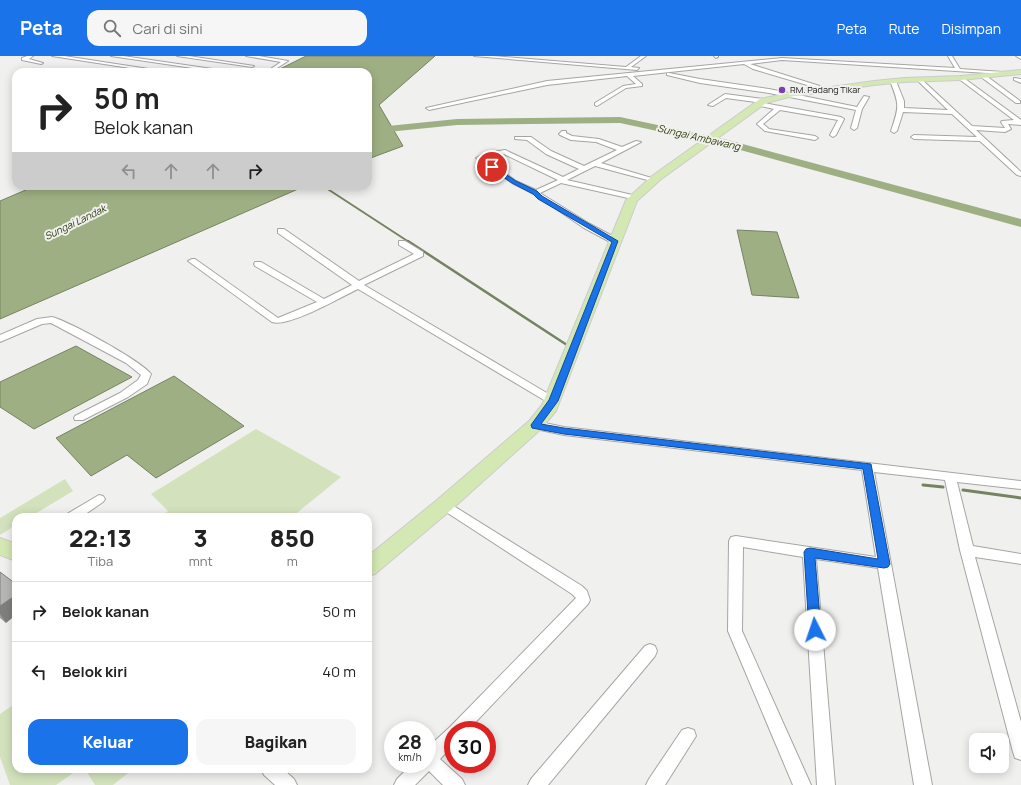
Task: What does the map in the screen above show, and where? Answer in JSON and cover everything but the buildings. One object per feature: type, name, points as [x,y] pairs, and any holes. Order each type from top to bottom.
[{"type":"main road","points":[[372,565],[444,505],[535,425],[553,401],[615,241],[634,198],[653,180],[760,103],[789,95],[826,89],[893,81],[920,80],[960,74],[983,76],[1003,74],[1020,78]]},
{"type":"street","points":[[31,56],[24,59],[41,63]]},
{"type":"street","points":[[54,56],[134,68]]},
{"type":"street","points":[[113,56],[202,68]]},
{"type":"street","points":[[154,68],[183,56],[252,66]]},
{"type":"street","points":[[248,56],[286,61],[275,68]]},
{"type":"street","points":[[476,56],[662,72],[704,82],[762,90],[860,109]]},
{"type":"street","points":[[627,68],[644,56]]},
{"type":"street","points":[[743,56],[744,63]]},
{"type":"street","points":[[843,56],[843,63]]},
{"type":"street","points":[[950,56],[960,74],[990,101],[1020,122]]},
{"type":"street","points":[[91,62],[102,58]]},
{"type":"street","points":[[429,108],[547,83],[788,59],[960,74],[1003,74]]},
{"type":"street","points":[[744,63],[774,76],[826,89]]},
{"type":"street","points":[[597,104],[625,87],[640,85],[629,75]]},
{"type":"street","points":[[983,76],[1019,102]]},
{"type":"street","points":[[540,80],[547,83]]},
{"type":"street","points":[[920,80],[1019,174]]},
{"type":"street","points":[[893,81],[901,101],[901,110],[894,132]]},
{"type":"street","points":[[762,90],[768,84]]},
{"type":"street","points":[[711,105],[725,96],[778,108],[841,119],[833,135]]},
{"type":"street","points":[[854,128],[860,109],[866,97]]},
{"type":"street","points":[[990,101],[1019,102]]},
{"type":"street","points":[[778,108],[760,124],[767,130],[815,138]]},
{"type":"street","points":[[901,110],[955,112]]},
{"type":"street","points":[[972,128],[1005,130],[1008,129],[1004,122],[1020,122]]},
{"type":"street","points":[[564,132],[562,134],[568,137],[597,140],[623,150]]},
{"type":"street","points":[[914,137],[983,139]]},
{"type":"street","points":[[517,138],[529,138],[538,147],[545,151],[585,169]]},
{"type":"street","points":[[536,193],[638,142]]},
{"type":"street","points":[[615,241],[587,226],[536,193],[514,182],[479,158],[487,154],[505,152],[563,180],[634,198]]},
{"type":"street","points":[[596,164],[653,180]]},
{"type":"street","points":[[281,231],[358,285],[553,401]]},
{"type":"street","points":[[192,261],[275,320],[284,320],[420,254],[402,243]]},
{"type":"street","points":[[258,264],[323,302]]},
{"type":"street","points":[[0,339],[40,321],[52,320],[66,326],[130,361],[146,374],[143,382],[124,395],[79,418]]},
{"type":"street","points":[[535,425],[564,431],[1021,485]]},
{"type":"street","points":[[867,467],[923,785]]},
{"type":"street","points":[[950,476],[967,550],[1021,752]]},
{"type":"street","points":[[78,513],[99,499]]},
{"type":"street","points":[[444,505],[577,590],[582,595],[583,600],[466,721]]},
{"type":"street","points":[[802,785],[736,631],[736,541],[884,564]]},
{"type":"street","points":[[967,550],[1021,559]]},
{"type":"street","points":[[810,552],[826,785]]},
{"type":"street","points":[[537,785],[650,651]]},
{"type":"street","points":[[655,785],[688,736]]},
{"type":"street","points":[[436,751],[444,743]]},
{"type":"street","points":[[436,769],[456,785]]},
{"type":"street","points":[[274,773],[288,785]]},
{"type":"street","points":[[403,785],[414,773]]},
{"type":"shaded area","points":[[256,429],[341,477],[297,513],[165,513],[168,511],[151,494]]},
{"type":"shaded area","points":[[65,479],[73,491],[37,513],[12,513],[12,528],[0,535],[0,518]]},
{"type":"shaded area","points":[[12,706],[12,773],[73,773],[56,785],[10,785],[0,757],[0,714]]},
{"type":"shaded area","points":[[88,773],[128,773],[113,785],[95,785]]},
{"type":"water","points":[[306,56],[435,56],[379,105],[403,146],[372,158],[372,68],[282,68]]},
{"type":"water","name":"Sungai Landak","points":[[26,190],[296,190],[0,319],[0,201]]},
{"type":"water","points":[[737,230],[777,232],[799,298],[752,295]]},
{"type":"water","points":[[76,346],[132,377],[34,429],[0,407],[0,382]]},
{"type":"water","points":[[174,376],[244,426],[156,478],[127,455],[91,476],[56,438]]},
{"type":"waterway","name":"Sungai Ambawang","points":[[372,131],[457,122],[620,120],[724,142],[1021,223]]},
{"type":"waterway","points":[[329,190],[409,242]]},
{"type":"waterway","points":[[408,241],[567,345]]},
{"type":"waterway","points":[[923,485],[943,487]]},
{"type":"waterway","points":[[963,490],[1021,498]]},
{"type":"place","name":"RM. Padang Tikar","points":[[782,90]]},
{"type":"route","points":[[492,167],[514,182],[535,193],[537,196],[615,241],[553,401],[535,425],[564,431],[867,467],[884,564],[810,552],[815,630]]}]
